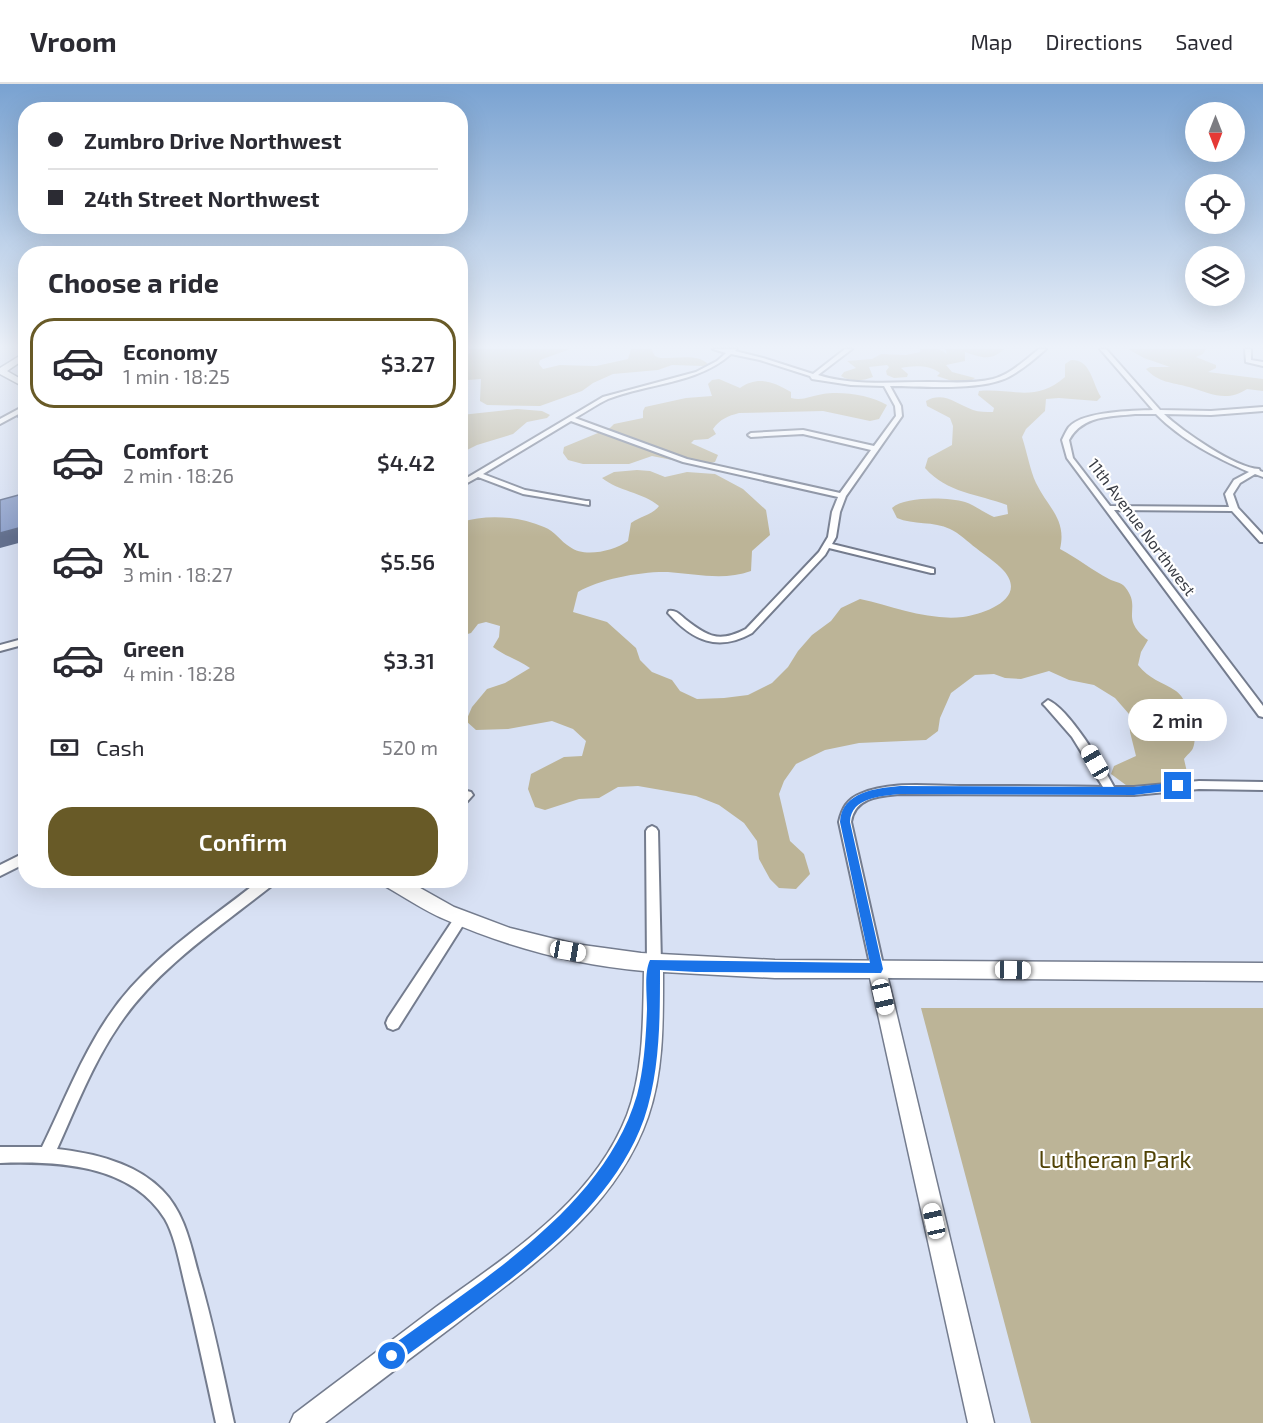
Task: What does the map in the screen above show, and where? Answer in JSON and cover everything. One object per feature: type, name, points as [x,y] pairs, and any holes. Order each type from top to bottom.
[{"type":"main road","points":[[404,888],[461,918],[532,944],[611,959],[654,964],[877,969],[1263,972]]},
{"type":"main road","points":[[303,1423],[534,1250],[575,1212],[602,1180],[637,1118],[645,1091],[653,1026],[654,964]]},
{"type":"main road","points":[[877,969],[981,1423]]},
{"type":"street","points":[[468,481],[584,411]]},
{"type":"street","points":[[672,613],[707,639],[729,641],[749,631],[828,545],[842,496],[899,416],[899,411]]},
{"type":"street","points":[[1160,413],[1199,411]]},
{"type":"street","points":[[0,422],[18,412]]},
{"type":"street","points":[[1160,413],[1180,432],[1199,444],[1263,475]]},
{"type":"street","name":"11th Avenue Northwest","points":[[1160,413],[1102,415],[1084,421],[1066,437],[1064,443],[1070,458],[1263,713]]},
{"type":"street","points":[[572,419],[685,462],[842,496]]},
{"type":"street","points":[[751,435],[803,432],[876,449]]},
{"type":"street","points":[[1263,468],[1237,482],[1229,494],[1234,509],[1263,540]]},
{"type":"street","points":[[479,476],[523,492],[586,503]]},
{"type":"street","points":[[1109,508],[1234,509]]},
{"type":"street","points":[[828,545],[932,571]]},
{"type":"street","points":[[0,648],[18,643]]},
{"type":"street","points":[[1048,704],[1068,723],[1087,748],[1111,790]]},
{"type":"street","points":[[877,969],[845,822],[845,815],[855,801],[874,792],[900,790],[1134,791],[1199,785],[1263,786]]},
{"type":"street","points":[[652,831],[654,964]]},
{"type":"street","points":[[0,872],[18,862]]},
{"type":"street","points":[[47,1154],[96,1051],[124,1007],[163,966],[260,888]]},
{"type":"street","points":[[393,1023],[461,918]]},
{"type":"street","points":[[0,1155],[47,1154],[87,1161],[122,1172],[150,1191],[170,1211],[193,1283],[225,1423]]},
{"type":"green space","points":[[494,411],[543,411],[550,415],[547,418],[527,422],[513,434],[468,450],[468,414]]},
{"type":"green space","points":[[643,411],[803,411],[739,413],[725,418],[713,429],[716,434],[708,439],[694,440],[691,443],[718,455],[715,462],[702,465],[652,456],[629,464],[583,464],[568,460],[563,453],[564,447],[610,428],[614,424],[643,418]]},
{"type":"green space","points":[[825,411],[883,411],[879,419],[870,421]]},
{"type":"green space","points":[[938,411],[1044,411],[1026,429],[1022,437],[1036,483],[1059,522],[1060,549],[1125,587],[1132,601],[1134,625],[1148,640],[1141,652],[1138,665],[1151,677],[1176,691],[1185,701],[1188,709],[1195,734],[1192,749],[1184,759],[1189,781],[1182,794],[1134,791],[1111,774],[1114,766],[1136,756],[1130,732],[1129,714],[1115,698],[1094,685],[1069,680],[1049,671],[1021,679],[1005,678],[994,674],[975,675],[951,693],[940,718],[938,731],[926,740],[859,743],[825,750],[796,764],[784,781],[779,794],[790,841],[804,854],[810,874],[796,889],[779,888],[770,879],[759,859],[757,841],[744,823],[719,805],[696,796],[638,786],[618,787],[599,798],[579,799],[545,810],[535,807],[528,789],[531,774],[564,757],[582,756],[586,741],[573,729],[552,721],[508,729],[476,730],[468,723],[472,707],[487,689],[505,683],[530,668],[493,647],[499,637],[500,626],[486,622],[478,624],[468,634],[468,520],[492,517],[524,520],[548,529],[566,545],[576,550],[591,553],[615,548],[628,541],[631,523],[659,506],[602,478],[614,472],[650,471],[665,477],[687,472],[715,474],[743,489],[766,510],[770,535],[752,551],[751,571],[731,576],[668,572],[634,574],[597,583],[578,592],[573,612],[607,622],[636,648],[640,660],[652,672],[672,680],[680,691],[697,699],[748,695],[772,683],[788,667],[812,635],[831,621],[841,608],[860,599],[924,615],[950,618],[992,609],[1007,597],[1011,590],[1010,581],[1004,571],[960,535],[944,527],[897,518],[892,508],[906,501],[948,499],[965,502],[994,517],[1008,514],[1007,505],[953,488],[925,468],[928,458],[952,445],[953,426],[950,418]]},
{"type":"green space","name":"Lutheran Park","points":[[921,1008],[1263,1008],[1263,1423],[1031,1423]]},
{"type":"building","points":[[18,495],[18,528],[0,533],[0,500]]},
{"type":"route","points":[[392,1356],[534,1250],[575,1212],[602,1180],[637,1118],[645,1091],[653,1026],[654,964],[877,969],[845,822],[845,815],[855,801],[874,792],[900,790],[1134,791],[1178,786]]}]
